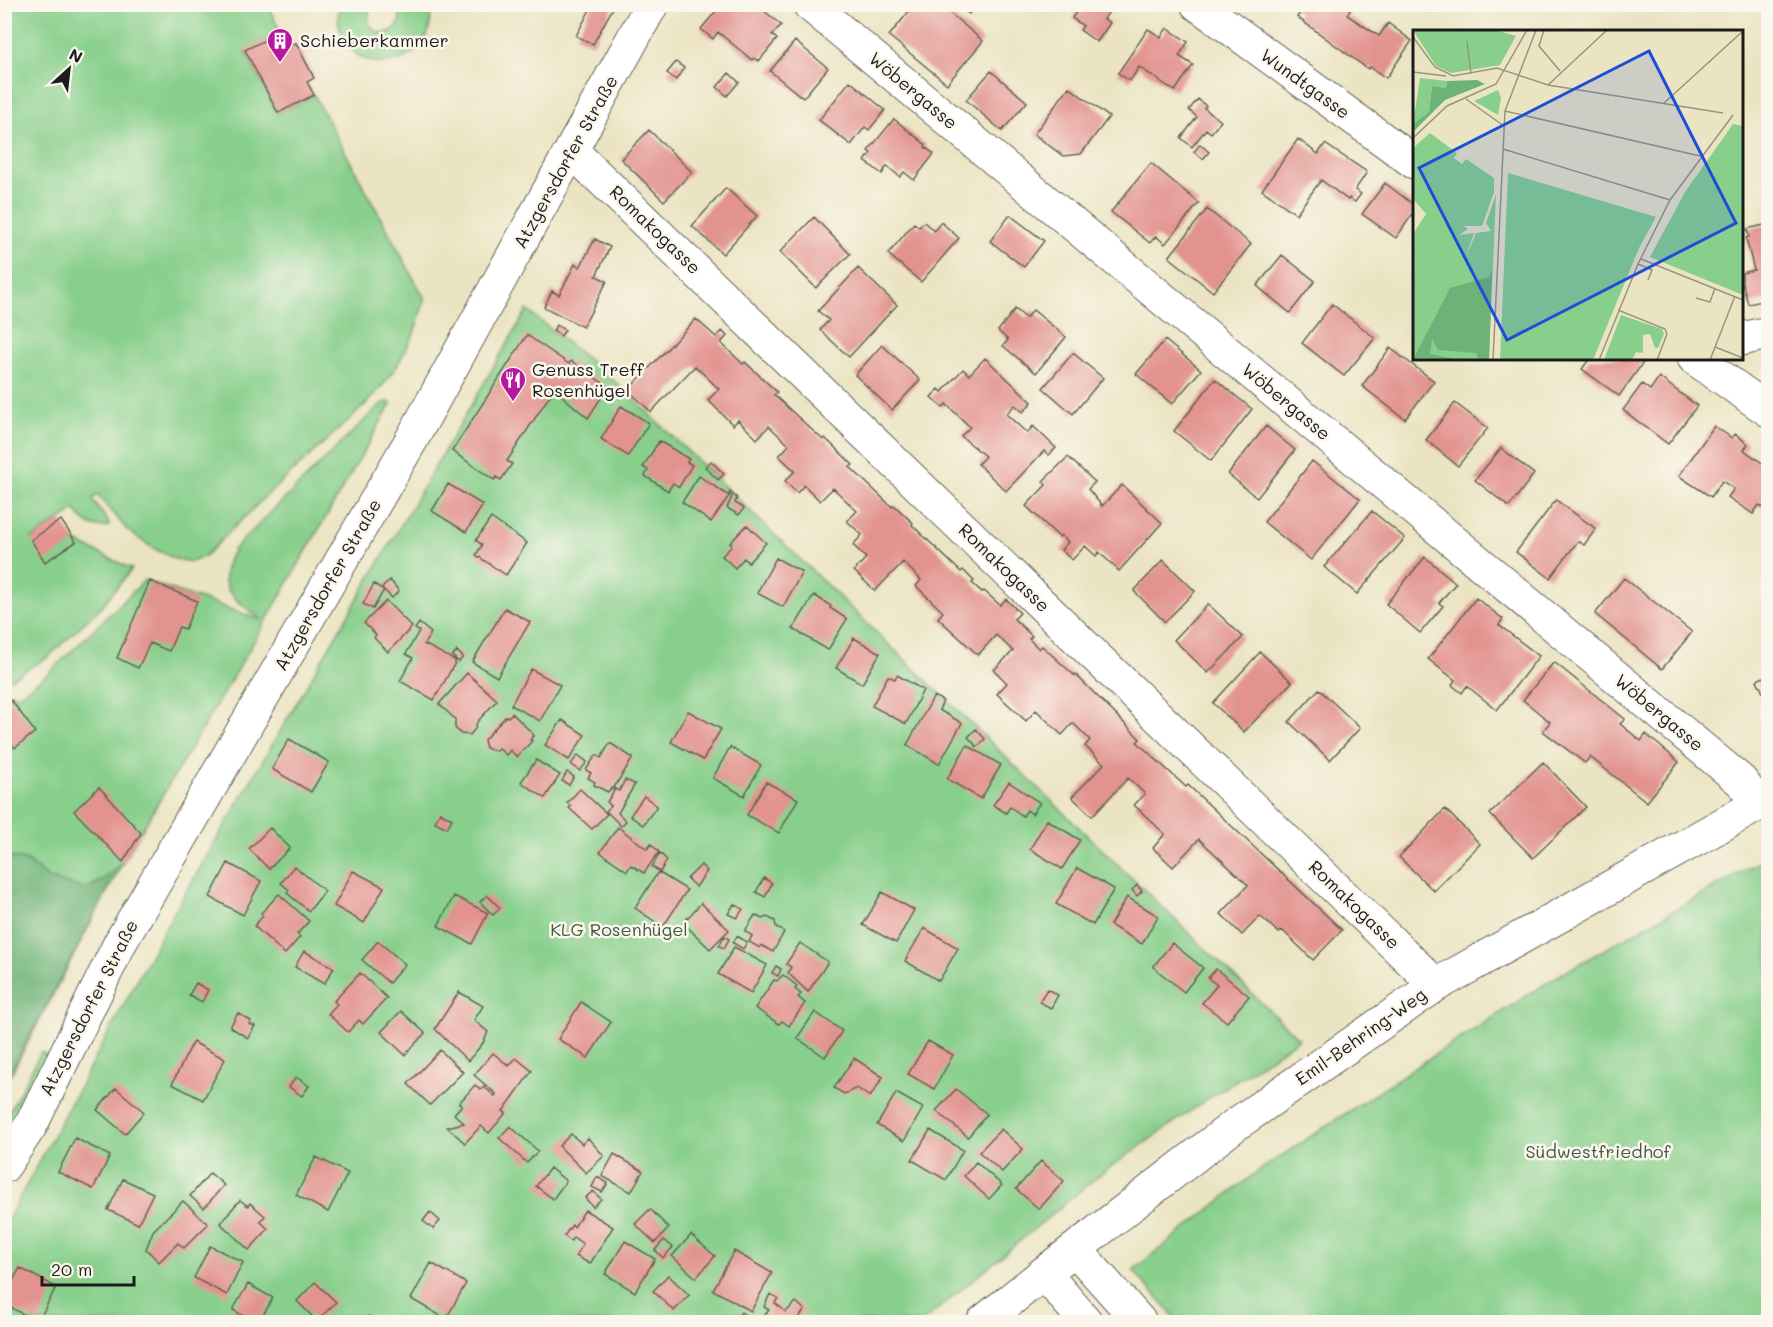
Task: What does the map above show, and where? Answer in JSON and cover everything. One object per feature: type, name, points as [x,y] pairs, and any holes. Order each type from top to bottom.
[{"type":"street","name":"Wöbergasse","points":[[809,4],[1763,801]]},
{"type":"street","name":"Wundtgasse","points":[[1197,4],[1413,161]]},
{"type":"street","name":"Atzgersdorfer Straße","points":[[4,1166],[31,1125],[120,943],[401,457],[572,151],[650,5]]},
{"type":"street","name":"Romakogasse","points":[[572,151],[1436,985]]},
{"type":"street","points":[[1743,339],[1768,333]]},
{"type":"street","points":[[1704,361],[1768,410]]},
{"type":"street","name":"Emil-Behring-Weg","points":[[983,1323],[1235,1125],[1436,985],[1763,801]]},
{"type":"street","points":[[1075,1249],[1140,1323]]},
{"type":"street","points":[[1044,1273],[1086,1323]]},
{"type":"green space","points":[[5,5],[267,5],[281,32],[245,51],[278,113],[314,95],[425,299],[413,336],[397,366],[383,385],[364,406],[205,556],[192,562],[175,559],[153,548],[128,531],[98,495],[92,499],[109,526],[98,527],[89,524],[75,510],[32,539],[76,542],[132,569],[100,608],[47,658],[5,682]]},
{"type":"green space","points":[[340,5],[374,5],[368,19],[373,29],[379,32],[385,33],[397,27],[400,21],[399,13],[394,5],[429,5],[430,23],[425,38],[415,51],[402,59],[387,63],[371,62],[357,54],[345,41],[339,23]]},
{"type":"green space","name":"KLG Rosenhügel","points":[[527,310],[619,385],[1299,1039],[1209,1098],[1098,1176],[922,1322],[5,1322],[5,1225],[170,919]]},
{"type":"green space","points":[[389,402],[391,404],[266,621],[123,862],[5,1086],[5,698],[13,694],[20,694],[49,673],[145,580],[262,620],[235,598],[225,583],[227,563],[234,549],[377,408]]},
{"type":"green space","points":[[5,856],[26,860],[50,879],[87,889],[104,879],[123,862],[5,1082]]},
{"type":"green space","name":"Südwestfriedhof","points":[[1768,857],[1768,1322],[1179,1322],[1133,1270],[1254,1174],[1405,1074],[1556,977]]},
{"type":"green space","points":[[41,1052],[52,1058],[5,1143],[5,1120]]},
{"type":"building","points":[[593,4],[615,4],[593,44],[576,36]]},
{"type":"building","points":[[722,4],[756,4],[781,25],[772,35],[777,39],[759,61],[754,58],[752,60],[718,32],[713,39],[701,29]]},
{"type":"building","points":[[915,4],[939,4],[983,41],[947,84],[889,36]]},
{"type":"building","points":[[956,4],[976,4],[969,14]]},
{"type":"building","points":[[1064,4],[1114,4],[1104,19],[1110,23],[1097,42],[1080,30],[1083,26],[1072,18],[1076,12]]},
{"type":"building","points":[[1288,4],[1354,4],[1347,15],[1379,36],[1388,23],[1412,41],[1386,78],[1370,67],[1368,69],[1297,17],[1300,13]]},
{"type":"building","points":[[1167,28],[1188,42],[1179,56],[1193,65],[1175,91],[1139,67],[1130,81],[1118,73],[1148,29],[1161,37]]},
{"type":"building","name":"Schieberkammer","points":[[281,32],[288,46],[296,43],[314,78],[307,82],[314,95],[278,113],[245,50]]},
{"type":"building","points":[[795,41],[828,68],[803,98],[770,71]]},
{"type":"building","points":[[676,62],[684,68],[676,80],[667,73]]},
{"type":"building","points":[[991,71],[1027,102],[1002,131],[966,100]]},
{"type":"building","points":[[729,73],[739,82],[727,96],[717,87]]},
{"type":"building","points":[[850,81],[885,110],[869,130],[865,127],[851,145],[819,120]]},
{"type":"building","points":[[1069,87],[1109,117],[1081,154],[1063,156],[1034,134]]},
{"type":"building","points":[[1198,99],[1206,106],[1204,108],[1221,121],[1211,133],[1206,129],[1192,147],[1181,138],[1197,117],[1189,110]]},
{"type":"building","points":[[894,119],[934,154],[914,180],[904,172],[900,177],[887,166],[882,174],[865,161],[871,153],[868,151]]},
{"type":"building","points":[[649,130],[692,172],[664,201],[621,159]]},
{"type":"building","points":[[1298,139],[1318,154],[1325,144],[1367,172],[1355,190],[1361,194],[1355,202],[1349,198],[1348,200],[1321,180],[1296,214],[1262,190]]},
{"type":"building","points":[[1200,144],[1209,152],[1203,159],[1194,152]]},
{"type":"building","points":[[1151,163],[1199,203],[1165,244],[1156,236],[1150,243],[1111,212]]},
{"type":"building","points":[[1385,183],[1413,204],[1413,213],[1396,238],[1362,214]]},
{"type":"building","points":[[726,188],[757,216],[723,254],[692,226]]},
{"type":"building","points":[[1207,209],[1251,244],[1213,292],[1169,257]]},
{"type":"building","points":[[1010,215],[1044,241],[1024,267],[990,241]]},
{"type":"building","points":[[814,217],[850,254],[816,288],[780,252]]},
{"type":"building","points":[[924,222],[934,231],[941,222],[959,238],[921,282],[888,254],[914,223],[919,227]]},
{"type":"building","points":[[1768,224],[1768,300],[1748,304],[1743,285],[1743,273],[1754,270],[1746,238],[1749,237],[1747,229]]},
{"type":"building","points":[[595,239],[610,247],[596,276],[607,281],[583,327],[544,307],[552,291],[559,295],[575,264],[580,267]]},
{"type":"building","points":[[1282,255],[1315,281],[1290,313],[1257,286]]},
{"type":"building","points":[[858,268],[897,305],[849,357],[820,330],[829,320],[818,311]]},
{"type":"building","points":[[1332,304],[1375,338],[1344,376],[1302,343]]},
{"type":"building","points":[[1015,309],[1026,318],[1033,310],[1066,337],[1036,373],[1003,346],[1008,340],[998,331]]},
{"type":"building","points":[[696,319],[716,337],[722,331],[727,336],[721,343],[777,392],[774,395],[823,440],[825,438],[853,465],[850,467],[892,507],[894,505],[961,572],[963,570],[974,581],[972,583],[1000,605],[1006,599],[1020,613],[1014,619],[1032,636],[1029,639],[1039,649],[1042,646],[1075,674],[1140,739],[1137,742],[1186,787],[1188,785],[1342,930],[1313,960],[1282,930],[1279,933],[1260,916],[1242,935],[1221,914],[1248,885],[1199,839],[1173,867],[1153,848],[1165,834],[1134,805],[1145,794],[1128,778],[1092,816],[1072,797],[1104,764],[1085,746],[1090,740],[1073,723],[1062,735],[1036,710],[1026,721],[997,694],[1007,683],[994,670],[1013,651],[996,635],[978,655],[938,618],[943,612],[916,586],[921,580],[903,562],[875,591],[854,571],[866,558],[853,545],[862,535],[847,521],[857,511],[833,488],[820,501],[804,485],[797,493],[785,481],[795,471],[779,456],[789,445],[769,426],[757,439],[738,420],[733,425],[708,400],[719,389],[695,366],[651,412],[628,390]]},
{"type":"building","points":[[556,325],[565,330],[561,336],[553,331]]},
{"type":"building","name":"Genuss Treff Rosenhügel","points":[[527,335],[569,364],[571,361],[608,387],[588,418],[554,389],[507,461],[512,464],[501,480],[496,477],[494,480],[452,451]]},
{"type":"building","points":[[1165,340],[1201,370],[1172,404],[1136,374]]},
{"type":"building","points":[[882,345],[920,380],[892,410],[855,375]]},
{"type":"building","points":[[1390,348],[1434,381],[1405,419],[1362,386]]},
{"type":"building","points":[[1073,353],[1103,378],[1073,414],[1043,388]]},
{"type":"building","points":[[985,358],[1032,402],[1023,412],[1015,405],[1006,414],[1027,433],[1033,426],[1056,448],[1049,455],[1044,451],[1006,491],[978,464],[985,456],[961,436],[970,427],[946,404],[943,408],[931,397],[939,389],[942,392],[963,369],[969,375]]},
{"type":"building","points":[[1589,360],[1639,360],[1643,363],[1619,396],[1582,369]]},
{"type":"building","points":[[1659,377],[1697,406],[1668,444],[1623,410],[1642,384],[1650,390]]},
{"type":"building","points":[[1215,379],[1252,409],[1211,461],[1174,431]]},
{"type":"building","points":[[1455,403],[1488,428],[1458,466],[1426,440]]},
{"type":"building","points":[[621,406],[649,423],[628,456],[601,439]]},
{"type":"building","points":[[1266,426],[1295,450],[1257,498],[1228,474]]},
{"type":"building","points":[[1714,426],[1732,438],[1735,434],[1748,444],[1744,450],[1765,465],[1768,460],[1768,511],[1759,505],[1753,514],[1728,497],[1734,489],[1722,481],[1711,497],[1679,476]]},
{"type":"building","points":[[659,441],[689,459],[687,462],[692,465],[679,487],[673,483],[668,491],[645,476],[648,470],[643,467]]},
{"type":"building","points":[[1501,448],[1534,474],[1509,507],[1475,480]]},
{"type":"building","points":[[1068,457],[1095,482],[1088,489],[1102,506],[1122,485],[1162,523],[1119,571],[1099,552],[1096,556],[1085,546],[1072,560],[1061,550],[1068,542],[1061,535],[1059,537],[1026,506],[1046,485],[1043,481]]},
{"type":"building","points":[[711,461],[724,474],[718,480],[705,467]]},
{"type":"building","points":[[1312,461],[1360,499],[1311,560],[1264,522]]},
{"type":"building","points":[[699,476],[729,496],[711,522],[682,502]]},
{"type":"building","points":[[448,484],[483,505],[466,532],[432,511]]},
{"type":"building","points":[[730,492],[737,498],[735,503],[744,508],[739,515],[727,508],[732,497]]},
{"type":"building","points":[[1556,500],[1596,529],[1584,545],[1578,541],[1550,578],[1516,552]]},
{"type":"building","points":[[1372,511],[1405,538],[1357,594],[1324,567]]},
{"type":"building","points":[[491,518],[527,543],[506,575],[476,555],[482,545],[476,540]]},
{"type":"building","points":[[61,520],[76,542],[45,562],[31,540]]},
{"type":"building","points":[[747,525],[766,543],[748,563],[744,558],[735,568],[722,556],[732,546],[730,543]]},
{"type":"building","points":[[1425,557],[1456,583],[1439,603],[1443,606],[1420,633],[1386,604]]},
{"type":"building","points":[[776,558],[802,572],[783,607],[757,593]]},
{"type":"building","points":[[1163,560],[1195,591],[1165,622],[1134,591]]},
{"type":"building","points":[[1624,578],[1692,632],[1662,669],[1595,614]]},
{"type":"building","points":[[390,580],[399,591],[392,598],[382,588]]},
{"type":"building","points":[[150,581],[197,601],[185,629],[179,627],[169,651],[150,643],[138,668],[117,658]]},
{"type":"building","points":[[374,584],[384,590],[373,609],[363,604]]},
{"type":"building","points":[[814,595],[847,619],[828,650],[793,629]]},
{"type":"building","points":[[1476,598],[1503,619],[1499,625],[1539,656],[1497,710],[1467,686],[1462,693],[1452,685],[1455,680],[1428,659]]},
{"type":"building","points":[[386,601],[412,627],[388,652],[374,638],[376,635],[364,623]]},
{"type":"building","points":[[1208,604],[1243,637],[1208,673],[1174,640]]},
{"type":"building","points":[[505,608],[530,622],[497,677],[472,662]]},
{"type":"building","points":[[419,623],[431,633],[424,644],[456,661],[434,700],[400,681],[413,658],[406,654],[419,631],[415,629]]},
{"type":"building","points":[[854,638],[880,653],[862,684],[836,668]]},
{"type":"building","points":[[457,651],[463,657],[459,662],[452,656]]},
{"type":"building","points":[[1260,652],[1292,682],[1244,732],[1213,703]]},
{"type":"building","points":[[1554,662],[1625,719],[1620,724],[1641,741],[1646,734],[1679,762],[1647,802],[1590,757],[1585,763],[1543,731],[1550,722],[1523,700]]},
{"type":"building","points":[[531,669],[560,685],[540,721],[511,705]]},
{"type":"building","points":[[467,673],[497,700],[477,722],[470,735],[461,734],[455,728],[455,719],[439,704]]},
{"type":"building","points":[[897,675],[923,690],[906,724],[872,706],[888,676],[895,679]]},
{"type":"building","points":[[1768,675],[1768,703],[1757,680]]},
{"type":"building","points":[[1319,689],[1360,728],[1330,760],[1289,722]]},
{"type":"building","points":[[934,696],[943,701],[939,710],[962,723],[939,764],[907,745]]},
{"type":"building","points":[[11,700],[35,732],[15,748],[4,734],[4,705]]},
{"type":"building","points":[[688,711],[721,729],[703,760],[671,742]]},
{"type":"building","points":[[512,713],[534,735],[530,740],[532,741],[517,757],[510,750],[506,755],[498,748],[496,751],[486,748],[484,740],[506,716]]},
{"type":"building","points":[[562,720],[585,735],[569,760],[545,745]]},
{"type":"building","points":[[976,729],[985,739],[977,747],[968,737]]},
{"type":"building","points":[[289,739],[329,762],[311,792],[272,769]]},
{"type":"building","points":[[610,743],[633,758],[613,789],[611,788],[608,792],[594,785],[595,782],[588,778],[591,773],[586,770],[596,755],[601,758]]},
{"type":"building","points":[[967,745],[1001,765],[981,799],[947,779]]},
{"type":"building","points":[[730,747],[761,765],[744,796],[713,778]]},
{"type":"building","points":[[578,755],[587,762],[580,771],[571,764]]},
{"type":"building","points":[[536,760],[560,775],[545,798],[521,782]]},
{"type":"building","points":[[1543,762],[1586,807],[1533,858],[1490,814]]},
{"type":"building","points":[[567,772],[574,777],[569,785],[562,781]]},
{"type":"building","points":[[625,780],[635,784],[618,813],[626,821],[621,826],[606,811],[611,806],[607,802],[615,789],[619,791]]},
{"type":"building","points":[[766,782],[798,799],[779,833],[747,815]]},
{"type":"building","points":[[1009,782],[1040,803],[1032,814],[1027,810],[1023,816],[1010,807],[1006,813],[993,805]]},
{"type":"building","points":[[99,787],[141,833],[123,862],[74,811]]},
{"type":"building","points":[[580,789],[607,814],[592,829],[569,808],[571,806],[567,803]]},
{"type":"building","points":[[644,796],[657,806],[643,825],[630,816]]},
{"type":"building","points":[[1445,809],[1480,844],[1434,891],[1399,857]]},
{"type":"building","points":[[440,812],[452,819],[447,828],[435,822]]},
{"type":"building","points":[[1047,820],[1080,840],[1062,869],[1030,849]]},
{"type":"building","points":[[618,827],[647,849],[651,844],[659,852],[644,873],[631,865],[627,871],[600,852]]},
{"type":"building","points":[[270,828],[290,848],[269,869],[249,849]]},
{"type":"building","points":[[660,853],[667,860],[660,872],[652,867]]},
{"type":"building","points":[[228,863],[261,881],[243,915],[210,897]]},
{"type":"building","points":[[701,865],[707,871],[696,887],[687,879]]},
{"type":"building","points":[[294,866],[325,891],[309,911],[287,893],[289,890],[281,883]]},
{"type":"building","points":[[1077,868],[1114,889],[1093,925],[1056,904]]},
{"type":"building","points":[[353,871],[384,887],[364,923],[334,906]]},
{"type":"building","points":[[658,872],[687,890],[663,927],[635,908]]},
{"type":"building","points":[[764,878],[772,883],[765,897],[756,892]]},
{"type":"building","points":[[1137,885],[1142,891],[1137,896],[1132,890]]},
{"type":"building","points":[[882,892],[914,910],[896,943],[863,925]]},
{"type":"building","points":[[279,894],[309,921],[297,934],[300,937],[285,954],[254,926],[263,916],[261,913]]},
{"type":"building","points":[[487,895],[500,908],[493,915],[480,902]]},
{"type":"building","points":[[454,896],[488,913],[472,944],[438,926]]},
{"type":"building","points":[[1127,897],[1158,916],[1142,944],[1110,925]]},
{"type":"building","points":[[701,903],[729,930],[710,949],[683,923]]},
{"type":"building","points":[[734,904],[743,909],[737,918],[728,914]]},
{"type":"building","points":[[755,915],[762,919],[767,917],[775,921],[776,927],[784,932],[773,952],[761,945],[760,948],[749,942],[752,936],[745,931]]},
{"type":"building","points":[[924,928],[958,948],[939,981],[905,961]]},
{"type":"building","points":[[724,936],[729,939],[724,948],[719,946]]},
{"type":"building","points":[[737,936],[747,942],[743,949],[733,943]]},
{"type":"building","points":[[378,941],[405,964],[389,983],[362,960]]},
{"type":"building","points":[[800,943],[828,962],[808,992],[788,973],[791,967],[786,964]]},
{"type":"building","points":[[1172,943],[1203,968],[1184,992],[1153,967]]},
{"type":"building","points":[[734,947],[767,965],[751,993],[718,974]]},
{"type":"building","points":[[304,951],[334,968],[324,984],[295,967]]},
{"type":"building","points":[[776,966],[781,969],[778,976],[772,973]]},
{"type":"building","points":[[1216,969],[1249,996],[1227,1022],[1202,1003],[1217,985],[1208,978]]},
{"type":"building","points":[[360,973],[387,998],[363,1024],[359,1020],[348,1032],[328,1014],[337,1004],[334,1001]]},
{"type":"building","points":[[783,975],[797,986],[795,989],[801,994],[798,997],[805,1003],[789,1026],[782,1021],[779,1024],[755,1008],[774,980],[777,981]]},
{"type":"building","points":[[196,983],[208,990],[202,1002],[189,995]]},
{"type":"building","points":[[1047,989],[1058,995],[1051,1008],[1039,1002]]},
{"type":"building","points":[[459,992],[483,1006],[474,1020],[488,1032],[483,1043],[468,1061],[435,1029]]},
{"type":"building","points":[[581,1002],[611,1022],[588,1058],[558,1039]]},
{"type":"building","points":[[401,1011],[425,1033],[405,1055],[381,1032]]},
{"type":"building","points":[[815,1012],[842,1031],[825,1057],[797,1038]]},
{"type":"building","points":[[238,1013],[251,1021],[249,1024],[255,1026],[248,1038],[230,1027]]},
{"type":"building","points":[[928,1041],[953,1055],[934,1089],[908,1074]]},
{"type":"building","points":[[193,1042],[225,1059],[203,1100],[172,1084]]},
{"type":"building","points":[[440,1050],[463,1072],[430,1105],[408,1084]]},
{"type":"building","points":[[493,1053],[509,1066],[516,1058],[532,1071],[503,1111],[506,1113],[489,1133],[481,1126],[465,1143],[447,1127],[464,1123],[454,1114],[462,1105],[459,1103],[475,1085],[481,1090],[484,1087],[495,1096],[496,1094],[474,1075]]},
{"type":"building","points":[[854,1058],[883,1077],[870,1097],[857,1088],[844,1094],[834,1088]]},
{"type":"building","points":[[296,1077],[309,1086],[302,1096],[289,1087]]},
{"type":"building","points":[[116,1088],[144,1112],[125,1134],[97,1110]]},
{"type":"building","points":[[956,1089],[987,1114],[968,1137],[936,1111]]},
{"type":"building","points":[[896,1093],[923,1108],[904,1141],[877,1125]]},
{"type":"building","points":[[510,1126],[538,1151],[527,1163],[499,1138]]},
{"type":"building","points":[[1001,1129],[1023,1149],[1002,1172],[979,1152]]},
{"type":"building","points":[[930,1130],[963,1150],[946,1180],[912,1160]]},
{"type":"building","points":[[571,1134],[582,1144],[588,1138],[604,1156],[586,1173],[559,1146]]},
{"type":"building","points":[[75,1138],[110,1156],[93,1189],[58,1172]]},
{"type":"building","points":[[614,1154],[643,1171],[631,1192],[602,1176]]},
{"type":"building","points":[[316,1157],[348,1173],[328,1212],[296,1195]]},
{"type":"building","points":[[1041,1161],[1064,1181],[1039,1209],[1016,1189]]},
{"type":"building","points":[[976,1162],[1002,1185],[989,1199],[964,1176]]},
{"type":"building","points":[[550,1168],[566,1181],[553,1199],[536,1186]]},
{"type":"building","points":[[210,1173],[224,1185],[204,1208],[190,1196]]},
{"type":"building","points":[[597,1177],[608,1183],[602,1192],[592,1187]]},
{"type":"building","points":[[123,1179],[153,1193],[138,1224],[108,1210]]},
{"type":"building","points":[[593,1191],[601,1199],[593,1207],[585,1198]]},
{"type":"building","points":[[240,1200],[248,1206],[250,1203],[265,1216],[260,1221],[268,1229],[249,1250],[220,1223]]},
{"type":"building","points":[[183,1201],[208,1224],[184,1248],[178,1243],[159,1262],[146,1249],[153,1231]]},
{"type":"building","points":[[650,1209],[669,1228],[655,1243],[635,1224]]},
{"type":"building","points":[[585,1210],[613,1227],[590,1264],[576,1256],[583,1244],[573,1237],[571,1241],[564,1236],[572,1225],[574,1227]]},
{"type":"building","points":[[430,1212],[440,1221],[433,1229],[423,1221]]},
{"type":"building","points":[[691,1235],[715,1256],[696,1278],[672,1256]]},
{"type":"building","points":[[664,1240],[673,1247],[663,1258],[655,1250]]},
{"type":"building","points":[[625,1241],[655,1259],[635,1292],[605,1274]]},
{"type":"building","points":[[210,1246],[243,1262],[227,1295],[194,1278]]},
{"type":"building","points":[[734,1251],[772,1273],[751,1311],[713,1290]]},
{"type":"building","points":[[431,1263],[466,1283],[446,1319],[411,1299]]},
{"type":"building","points":[[20,1268],[56,1287],[38,1322],[4,1304],[4,1297]]},
{"type":"building","points":[[668,1275],[689,1295],[674,1311],[653,1291]]},
{"type":"building","points":[[315,1282],[336,1302],[317,1321],[297,1301]]},
{"type":"building","points":[[248,1284],[273,1298],[259,1322],[254,1322],[233,1310]]},
{"type":"building","points":[[770,1294],[778,1298],[775,1303],[786,1312],[796,1302],[805,1310],[795,1322],[759,1322],[769,1310],[764,1307]]},
{"type":"building","points":[[741,1312],[751,1319],[749,1322],[734,1322]]},
{"type":"building","points":[[293,1316],[300,1322],[287,1322]]},
{"type":"building","points":[[369,1316],[377,1322],[364,1322]]},
{"type":"place","name":"Schieberkammer","points":[[280,64]]},
{"type":"place","name":"Genuss Treff Rosenhügel","points":[[513,403]]}]
